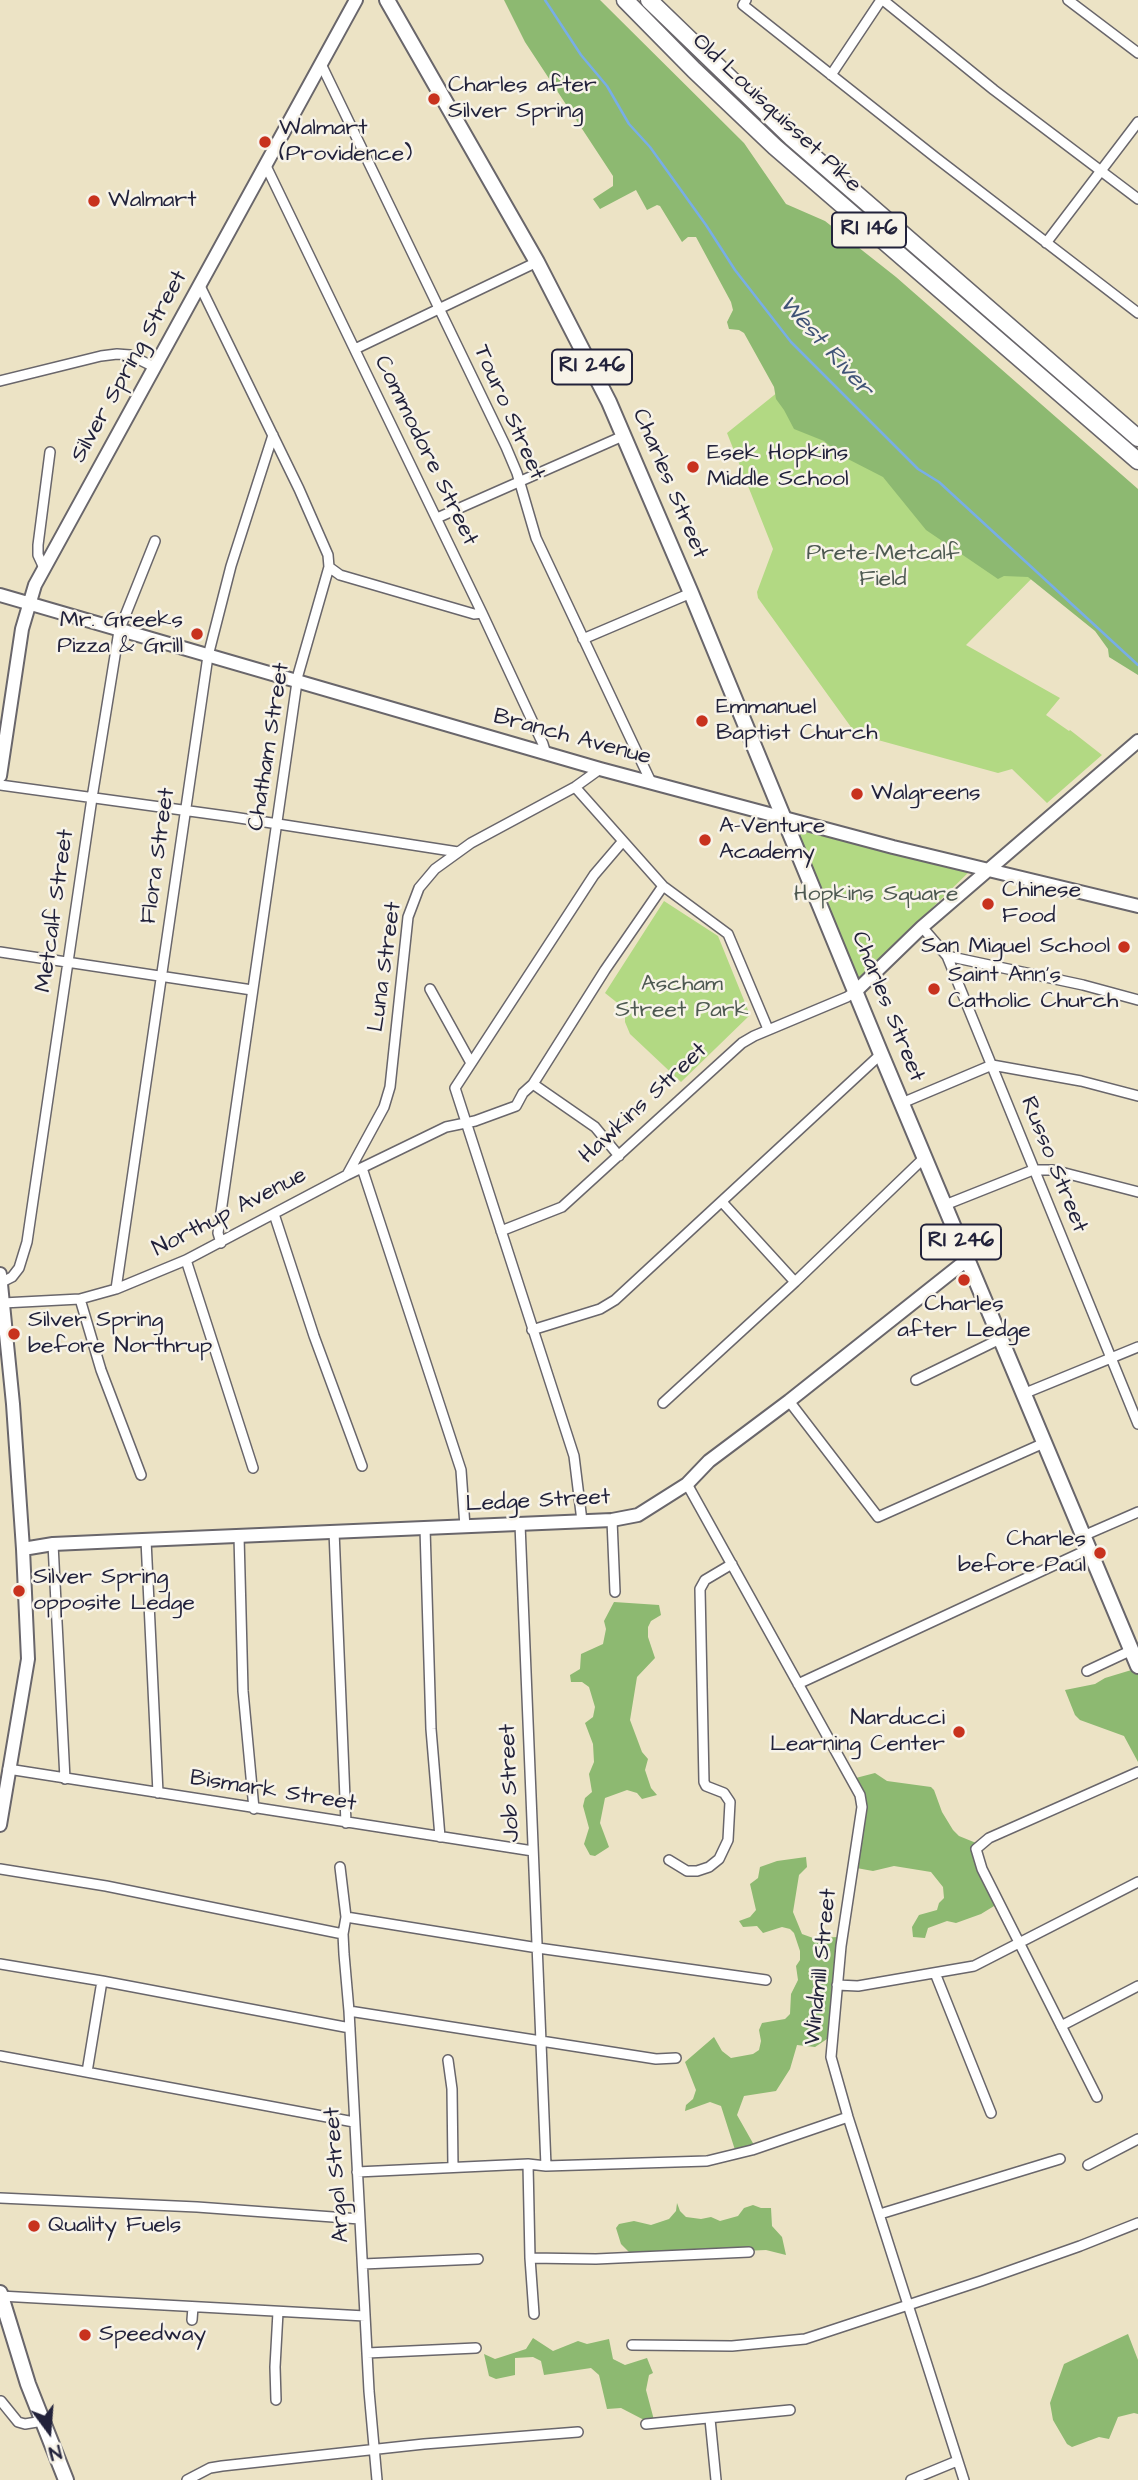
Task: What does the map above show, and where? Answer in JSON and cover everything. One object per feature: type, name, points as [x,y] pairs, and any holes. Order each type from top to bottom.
[{"type":"highway","name":"Old Louisquisset Pike","points":[[625,0],[703,79],[784,155],[1138,461]]},
{"type":"highway","name":"Old Louisquisset Pike","points":[[649,0],[792,138],[1138,438]]},
{"type":"main road","name":"Silver Spring Street","points":[[0,776],[12,688],[28,604],[44,568],[356,0]]},
{"type":"main road","name":"Charles Street","points":[[387,0],[537,262],[586,354],[623,436],[1138,1666]]},
{"type":"main road","name":"Branch Avenue","points":[[0,595],[600,769],[783,818],[1138,906]]},
{"type":"main road","name":"Hawkins Street","points":[[856,991],[922,927],[1138,741]]},
{"type":"main road","name":"Ledge Street","points":[[23,1549],[53,1544],[612,1520],[638,1515],[687,1484],[709,1461],[968,1259]]},
{"type":"main road","points":[[0,1274],[23,1549],[28,1659],[0,1825]]},
{"type":"main road","points":[[0,2295],[22,2366],[66,2480]]},
{"type":"street","points":[[831,75],[882,0],[994,90],[1138,199]]},
{"type":"street","points":[[1068,0],[1138,52]]},
{"type":"street","points":[[744,3],[831,75],[1138,313]]},
{"type":"street","name":"Touro Street","points":[[321,64],[506,447],[536,538],[651,782]]},
{"type":"street","points":[[1046,243],[1138,122]]},
{"type":"street","name":"Commodore Street","points":[[266,166],[437,518],[546,754]]},
{"type":"street","points":[[355,349],[537,262]]},
{"type":"street","points":[[200,286],[273,435],[328,555],[329,567],[340,575],[474,614],[482,613]]},
{"type":"street","points":[[0,381],[117,354],[130,355],[154,367]]},
{"type":"street","name":"Flora Street","points":[[116,1289],[208,656],[230,566],[273,435]]},
{"type":"street","points":[[437,518],[623,436]]},
{"type":"street","points":[[44,568],[38,555],[38,545],[50,452]]},
{"type":"street","name":"Metcalf Street","points":[[0,1283],[12,1277],[19,1268],[27,1242],[119,631],[155,541]]},
{"type":"street","name":"Chatham Street","points":[[220,1243],[218,1233],[298,683],[329,567]]},
{"type":"street","points":[[583,639],[691,593]]},
{"type":"street","name":"Luna Street","points":[[347,1175],[384,1107],[390,1087],[409,910],[415,895],[426,878],[457,852],[575,787],[600,769]]},
{"type":"street","points":[[0,785],[185,810],[457,852]]},
{"type":"street","points":[[575,787],[663,886],[729,934],[768,1029]]},
{"type":"street","points":[[582,1521],[574,1456],[455,1088],[594,875],[623,841]]},
{"type":"street","name":"Northup Avenue","points":[[3,1303],[80,1299],[116,1289],[186,1260],[347,1175],[446,1127],[475,1121],[516,1106],[663,886]]},
{"type":"street","name":"Russo Street","points":[[922,927],[947,956],[1138,1424]]},
{"type":"street","points":[[0,952],[252,990]]},
{"type":"street","points":[[947,956],[1083,985],[1138,1000]]},
{"type":"street","points":[[430,989],[471,1063]]},
{"type":"street","name":"Hawkins Street","points":[[501,1231],[562,1208],[742,1043],[856,991]]},
{"type":"street","points":[[532,1330],[607,1306],[881,1054]]},
{"type":"street","points":[[902,1103],[992,1065],[1081,1081],[1138,1096]]},
{"type":"street","points":[[533,1084],[595,1127],[619,1156]]},
{"type":"street","points":[[663,1403],[795,1282],[925,1157]]},
{"type":"street","points":[[362,1168],[461,1471],[465,1527]]},
{"type":"street","points":[[945,1205],[1033,1170],[1052,1170],[1138,1192]]},
{"type":"street","points":[[722,1202],[795,1282]]},
{"type":"street","points":[[274,1214],[314,1336],[362,1466]]},
{"type":"street","points":[[186,1260],[253,1468]]},
{"type":"street","points":[[80,1299],[102,1370],[141,1475]]},
{"type":"street","points":[[916,1380],[1000,1339]]},
{"type":"street","points":[[1023,1394],[1138,1347]]},
{"type":"street","points":[[789,1401],[878,1517],[1044,1443]]},
{"type":"street","name":"Windmill Street","points":[[687,1484],[853,1780],[861,1800],[837,1985],[831,2057],[964,2480]]},
{"type":"street","points":[[798,1684],[1086,1543],[1138,1512]]},
{"type":"street","points":[[612,1520],[615,1592]]},
{"type":"street","name":"Job Street","points":[[520,1524],[546,2166]]},
{"type":"street","points":[[425,1528],[431,1729],[440,1837]]},
{"type":"street","points":[[334,1531],[346,1823]]},
{"type":"street","points":[[239,1536],[243,1691],[254,1809]]},
{"type":"street","points":[[146,1540],[158,1793]]},
{"type":"street","points":[[53,1544],[65,1779]]},
{"type":"street","points":[[669,1860],[687,1871],[709,1867],[719,1860],[726,1849],[731,1829],[730,1802],[724,1793],[706,1786],[704,1775],[700,1589],[705,1580],[732,1564]]},
{"type":"street","points":[[1087,1671],[1132,1650]]},
{"type":"street","name":"Bismark Street","points":[[8,1769],[533,1851]]},
{"type":"street","points":[[1097,2097],[1018,1943],[982,1869],[976,1849],[989,1838],[1138,1772]]},
{"type":"street","name":"Argol Street","points":[[340,1867],[346,1917],[343,1934],[377,2480]]},
{"type":"street","points":[[0,1869],[106,1886],[343,1934]]},
{"type":"street","points":[[837,1985],[858,1986],[974,1966],[1138,1882]]},
{"type":"street","points":[[346,1917],[538,1948],[766,1979]]},
{"type":"street","points":[[0,1964],[350,2028]]},
{"type":"street","points":[[934,1973],[991,2113]]},
{"type":"street","points":[[87,2072],[102,1981]]},
{"type":"street","points":[[1061,2025],[1138,1986]]},
{"type":"street","points":[[349,2011],[656,2059],[676,2058]]},
{"type":"street","points":[[0,2056],[354,2122]]},
{"type":"street","points":[[448,2060],[452,2089],[453,2167]]},
{"type":"street","points":[[357,2172],[528,2164],[546,2166],[717,2160],[848,2117]]},
{"type":"street","points":[[1087,2165],[1138,2139]]},
{"type":"street","points":[[880,2214],[1060,2160]]},
{"type":"street","points":[[528,2164],[534,2314]]},
{"type":"street","points":[[0,2198],[209,2208],[360,2219]]},
{"type":"street","points":[[632,2345],[732,2346],[805,2339],[1080,2246],[1138,2222]]},
{"type":"street","points":[[530,2258],[596,2259],[749,2252]]},
{"type":"street","points":[[363,2264],[478,2259]]},
{"type":"street","points":[[0,2295],[365,2316]]},
{"type":"street","points":[[192,2320],[193,2307]]},
{"type":"street","points":[[276,2400],[278,2312]]},
{"type":"street","points":[[367,2353],[476,2348]]},
{"type":"street","points":[[1,2401],[18,2422],[25,2424],[43,2421]]},
{"type":"street","points":[[646,2424],[790,2410]]},
{"type":"street","points":[[710,2419],[716,2480]]},
{"type":"street","points":[[187,2480],[210,2468],[222,2466],[578,2432]]},
{"type":"street","points":[[911,2480],[957,2460]]},
{"type":"green space","points":[[504,0],[600,0],[744,143],[786,204],[825,221],[896,277],[1138,489],[1138,675],[1109,657],[1108,649],[1095,631],[1028,577],[1004,576],[998,579],[926,530],[883,477],[842,456],[824,441],[794,429],[776,399],[774,387],[744,333],[729,329],[727,322],[733,310],[731,302],[696,237],[688,237],[682,242],[660,206],[647,210],[636,190],[600,209],[593,199],[613,186],[613,176],[525,42]]},
{"type":"green space","name":"Prete-Metcalf Field","points":[[809,367],[1052,558],[966,645],[1060,698],[1046,715],[1102,755],[1047,803],[1012,769],[998,773],[856,734],[758,598],[757,592],[773,549],[727,433]]},
{"type":"green space","name":"Hopkins Square","points":[[795,824],[970,871],[859,979]]},
{"type":"green space","name":"Ascham Street Park","points":[[664,901],[718,936],[750,1015],[681,1082],[630,1034],[625,1022],[625,1009],[605,993]]},
{"type":"green space","points":[[614,1602],[659,1605],[661,1615],[651,1621],[648,1627],[648,1637],[655,1658],[637,1677],[630,1720],[642,1752],[648,1759],[645,1770],[651,1788],[657,1795],[642,1799],[637,1793],[627,1790],[605,1798],[600,1823],[609,1847],[595,1856],[590,1855],[584,1844],[589,1828],[583,1806],[585,1798],[592,1792],[589,1774],[594,1762],[593,1744],[585,1723],[593,1717],[595,1707],[589,1687],[582,1682],[571,1682],[570,1675],[580,1669],[581,1654],[603,1644],[606,1629],[604,1621]]},
{"type":"green space","points":[[1138,1668],[1138,1762],[1124,1736],[1080,1720],[1075,1715],[1065,1690],[1095,1684],[1105,1678]]},
{"type":"green space","points":[[875,1773],[887,1781],[931,1787],[934,1790],[942,1812],[953,1830],[959,1836],[981,1845],[979,1856],[999,1903],[981,1914],[956,1923],[947,1921],[928,1928],[925,1938],[913,1937],[912,1927],[919,1915],[937,1910],[944,1898],[943,1887],[931,1872],[894,1866],[873,1871],[851,1867],[861,1799],[852,1779]]},
{"type":"green space","points":[[806,1857],[807,1867],[799,1875],[793,1912],[802,1934],[813,1938],[839,1937],[830,2037],[815,2047],[797,2045],[790,2069],[776,2091],[744,2096],[737,2115],[754,2145],[735,2150],[721,2106],[710,2102],[685,2111],[696,2090],[685,2062],[714,2037],[722,2051],[731,2058],[753,2054],[759,2050],[759,2030],[762,2023],[785,2019],[790,2014],[791,1994],[798,1980],[796,1966],[800,1960],[794,1933],[782,1927],[763,1933],[757,1926],[743,1927],[739,1921],[750,1917],[756,1910],[750,1884],[758,1878],[760,1867],[777,1861]]},
{"type":"green space","points":[[677,2203],[686,2217],[711,2217],[720,2221],[738,2216],[744,2208],[753,2205],[771,2208],[772,2226],[782,2237],[786,2255],[766,2250],[633,2256],[621,2244],[616,2228],[619,2224],[634,2221],[651,2225],[669,2219],[676,2211]]},
{"type":"green space","points":[[1128,2334],[1138,2360],[1138,2414],[1118,2417],[1109,2439],[1099,2437],[1072,2447],[1067,2444],[1053,2420],[1050,2403],[1064,2364]]},
{"type":"green space","points":[[533,2338],[553,2351],[578,2341],[587,2344],[609,2339],[613,2359],[625,2365],[647,2358],[653,2373],[649,2375],[646,2390],[654,2420],[646,2421],[621,2408],[607,2409],[599,2375],[591,2368],[544,2375],[541,2361],[533,2357],[515,2358],[515,2375],[496,2379],[489,2376],[484,2354],[495,2359],[526,2349]]},
{"type":"waterway","name":"West River","points":[[545,0],[581,55],[607,86],[629,124],[650,147],[735,270],[791,342],[918,469],[939,482],[1138,665]]},
{"type":"place","name":"Charles after Silver Spring","points":[[434,99]]},
{"type":"place","name":"Walmart (Providence)","points":[[265,142]]},
{"type":"place","name":"Walmart","points":[[94,201]]},
{"type":"place","name":"Esek Hopkins Middle School","points":[[693,467]]},
{"type":"place","name":"Mr. Greeks Pizza & Grill","points":[[197,634]]},
{"type":"place","name":"Emmanuel Baptist Church","points":[[702,721]]},
{"type":"place","name":"Walgreens","points":[[857,794]]},
{"type":"place","name":"A-Venture Academy","points":[[705,840]]},
{"type":"place","name":"Chinese Food","points":[[988,904]]},
{"type":"place","name":"San Miguel School","points":[[1124,947]]},
{"type":"place","name":"Saint Ann's Catholic Church","points":[[934,989]]},
{"type":"place","name":"Charles after Ledge","points":[[964,1280]]},
{"type":"place","name":"Silver Spring before Northrup","points":[[14,1334]]},
{"type":"place","name":"Charles before Paul","points":[[1100,1553]]},
{"type":"place","name":"Silver Spring opposite Ledge","points":[[19,1591]]},
{"type":"place","name":"Narducci Learning Center","points":[[959,1732]]},
{"type":"place","name":"Quality Fuels","points":[[34,2226]]},
{"type":"place","name":"Speedway","points":[[85,2335]]}]
